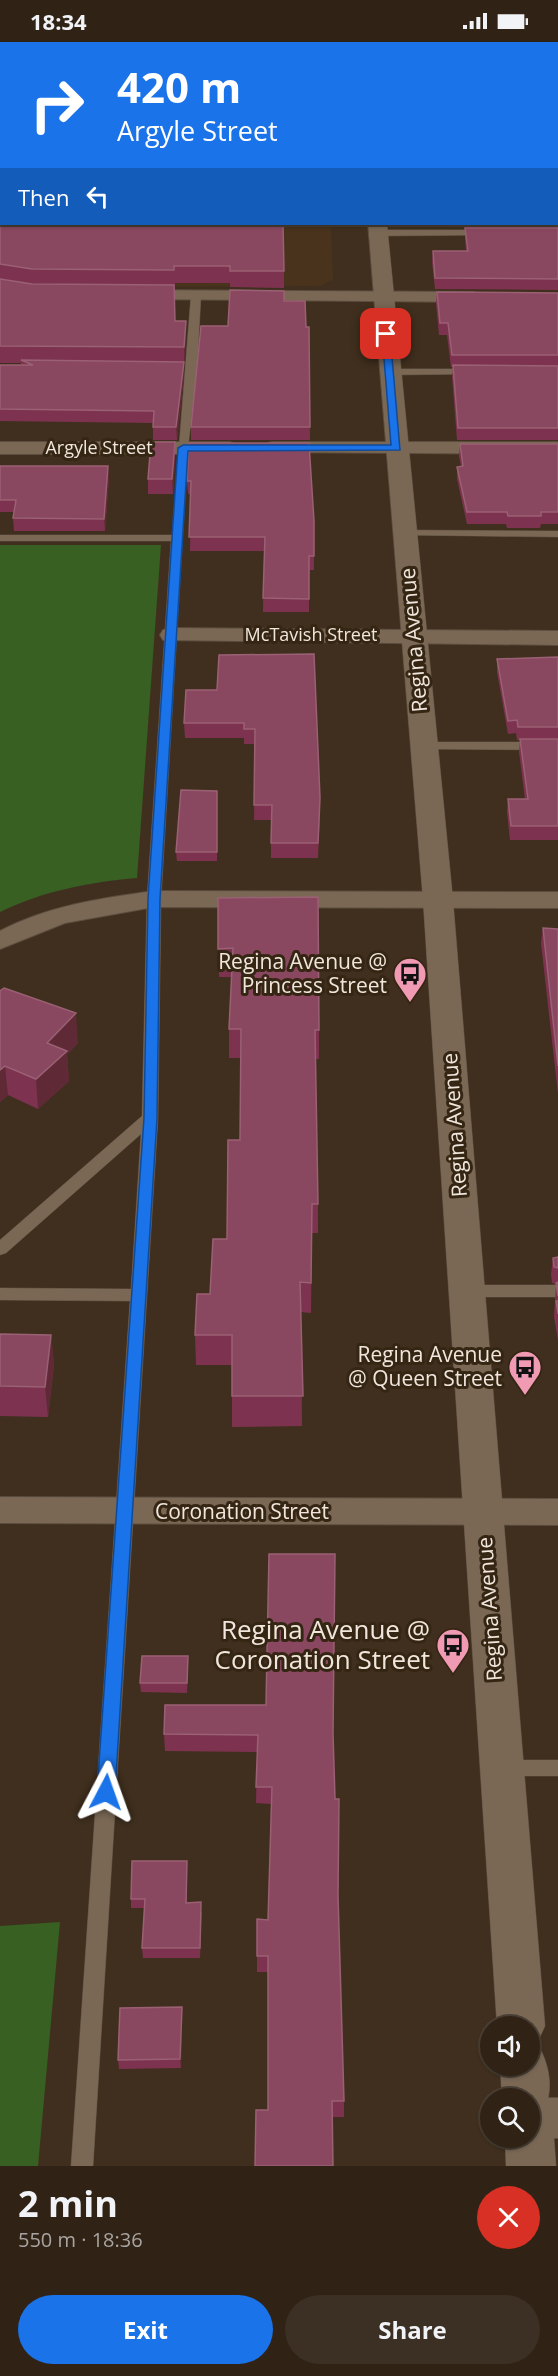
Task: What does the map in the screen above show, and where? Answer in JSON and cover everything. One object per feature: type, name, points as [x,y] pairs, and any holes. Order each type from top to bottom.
[{"type":"street","name":"Regina Avenue","points":[[377,228],[438,900],[520,2016]]},
{"type":"street","points":[[115,294],[488,297]]},
{"type":"street","name":"Argyle Street","points":[[0,448],[558,448]]},
{"type":"street","name":"McTavish Street","points":[[171,635],[558,638]]},
{"type":"street","points":[[0,941],[28,925],[90,907],[154,899],[558,900]]},
{"type":"street","name":"Coronation Street","points":[[0,1510],[558,1512]]},
{"type":"street","points":[[540,2118],[558,2118]]},
{"type":"street","points":[[530,2148],[531,2166]]},
{"type":"lane","points":[[377,228],[490,233]]},
{"type":"lane","points":[[82,2166],[150,1118],[154,899],[183,448],[192,369],[196,295]]},
{"type":"lane","points":[[181,369],[192,369]]},
{"type":"lane","points":[[389,372],[479,372]]},
{"type":"lane","points":[[404,532],[558,534]]},
{"type":"lane","points":[[0,538],[178,538]]},
{"type":"lane","points":[[424,746],[558,746]]},
{"type":"lane","points":[[0,1249],[150,1118]]},
{"type":"lane","points":[[467,1291],[558,1291]]},
{"type":"lane","points":[[0,1294],[138,1295]]},
{"type":"lane","points":[[502,1768],[558,1768]]},
{"type":"shaded area","points":[[65,225],[331,225],[333,280],[320,286],[50,287]]},
{"type":"green space","points":[[0,545],[161,545],[137,878],[102,882],[50,893],[0,912]]},
{"type":"green space","points":[[60,1922],[38,2166],[0,2166],[0,1926]]},
{"type":"building","points":[[0,225],[283,225],[284,271],[230,271],[230,266],[174,266],[174,270],[32,269],[0,264]]},
{"type":"building","points":[[465,228],[558,228],[558,279],[435,278],[433,251],[468,251]]},
{"type":"building","points":[[0,279],[32,284],[174,285],[175,321],[186,321],[184,347],[0,346]]},
{"type":"building","points":[[230,290],[284,291],[284,301],[305,301],[306,327],[309,327],[310,427],[191,427],[201,326],[228,326]]},
{"type":"building","points":[[437,292],[558,293],[558,355],[452,355],[448,323],[440,323]]},
{"type":"building","points":[[21,360],[184,362],[176,427],[153,427],[154,411],[0,409],[0,365],[33,365]]},
{"type":"building","points":[[453,365],[558,366],[558,428],[458,428]]},
{"type":"building","points":[[151,442],[175,442],[172,479],[148,479]]},
{"type":"building","points":[[189,443],[309,443],[314,556],[309,556],[309,599],[263,598],[265,537],[189,537],[191,481],[187,481]]},
{"type":"building","points":[[460,444],[558,444],[558,512],[541,512],[541,516],[508,516],[507,512],[467,512],[457,467],[463,466]]},
{"type":"building","points":[[0,466],[108,466],[104,519],[13,518],[16,500],[0,500]]},
{"type":"building","points":[[314,654],[320,798],[318,843],[271,843],[272,805],[254,805],[255,729],[244,729],[244,723],[184,723],[186,690],[217,690],[219,655]]},
{"type":"building","points":[[558,657],[558,727],[518,727],[517,720],[508,721],[497,659]]},
{"type":"building","points":[[520,739],[558,739],[558,826],[511,826],[508,799],[528,799]]},
{"type":"building","points":[[181,790],[217,791],[217,852],[176,852]]},
{"type":"building","points":[[318,897],[319,1030],[315,1030],[318,1204],[312,1204],[311,1283],[300,1282],[303,1396],[232,1396],[232,1335],[195,1335],[197,1294],[210,1294],[213,1239],[227,1239],[228,1140],[240,1140],[241,1029],[229,1029],[233,948],[218,949],[218,898]]},
{"type":"building","points":[[543,928],[558,929],[558,1066]]},
{"type":"building","points":[[4,988],[76,1013],[47,1043],[67,1051],[36,1079],[5,1066],[0,1070],[0,991]]},
{"type":"building","points":[[558,1257],[558,1268],[554,1267],[553,1258]]},
{"type":"building","points":[[0,1334],[51,1335],[45,1387],[0,1386]]},
{"type":"building","points":[[269,1554],[335,1554],[333,1733],[335,1799],[339,1799],[338,1895],[344,2101],[332,2101],[333,2166],[255,2166],[256,2110],[268,2110],[268,1956],[257,1956],[257,1919],[268,1920],[272,1787],[256,1787],[258,1735],[164,1734],[165,1705],[266,1705]]},
{"type":"building","points":[[142,1656],[188,1656],[187,1683],[140,1683]]},
{"type":"building","points":[[132,1861],[187,1861],[186,1903],[201,1902],[200,1948],[142,1948],[145,1899],[131,1899]]},
{"type":"building","points":[[182,2007],[180,2059],[118,2060],[120,2008]]},
{"type":"place","name":"Regina Avenue @ Princess Street","points":[[410,1003]]},
{"type":"place","name":"Regina Avenue @ Queen Street","points":[[525,1396]]},
{"type":"place","name":"Regina Avenue @ Coronation Street","points":[[453,1674]]},
{"type":"route","points":[[106,1792],[150,1118],[154,899],[183,448],[396,448],[386,334]]}]
